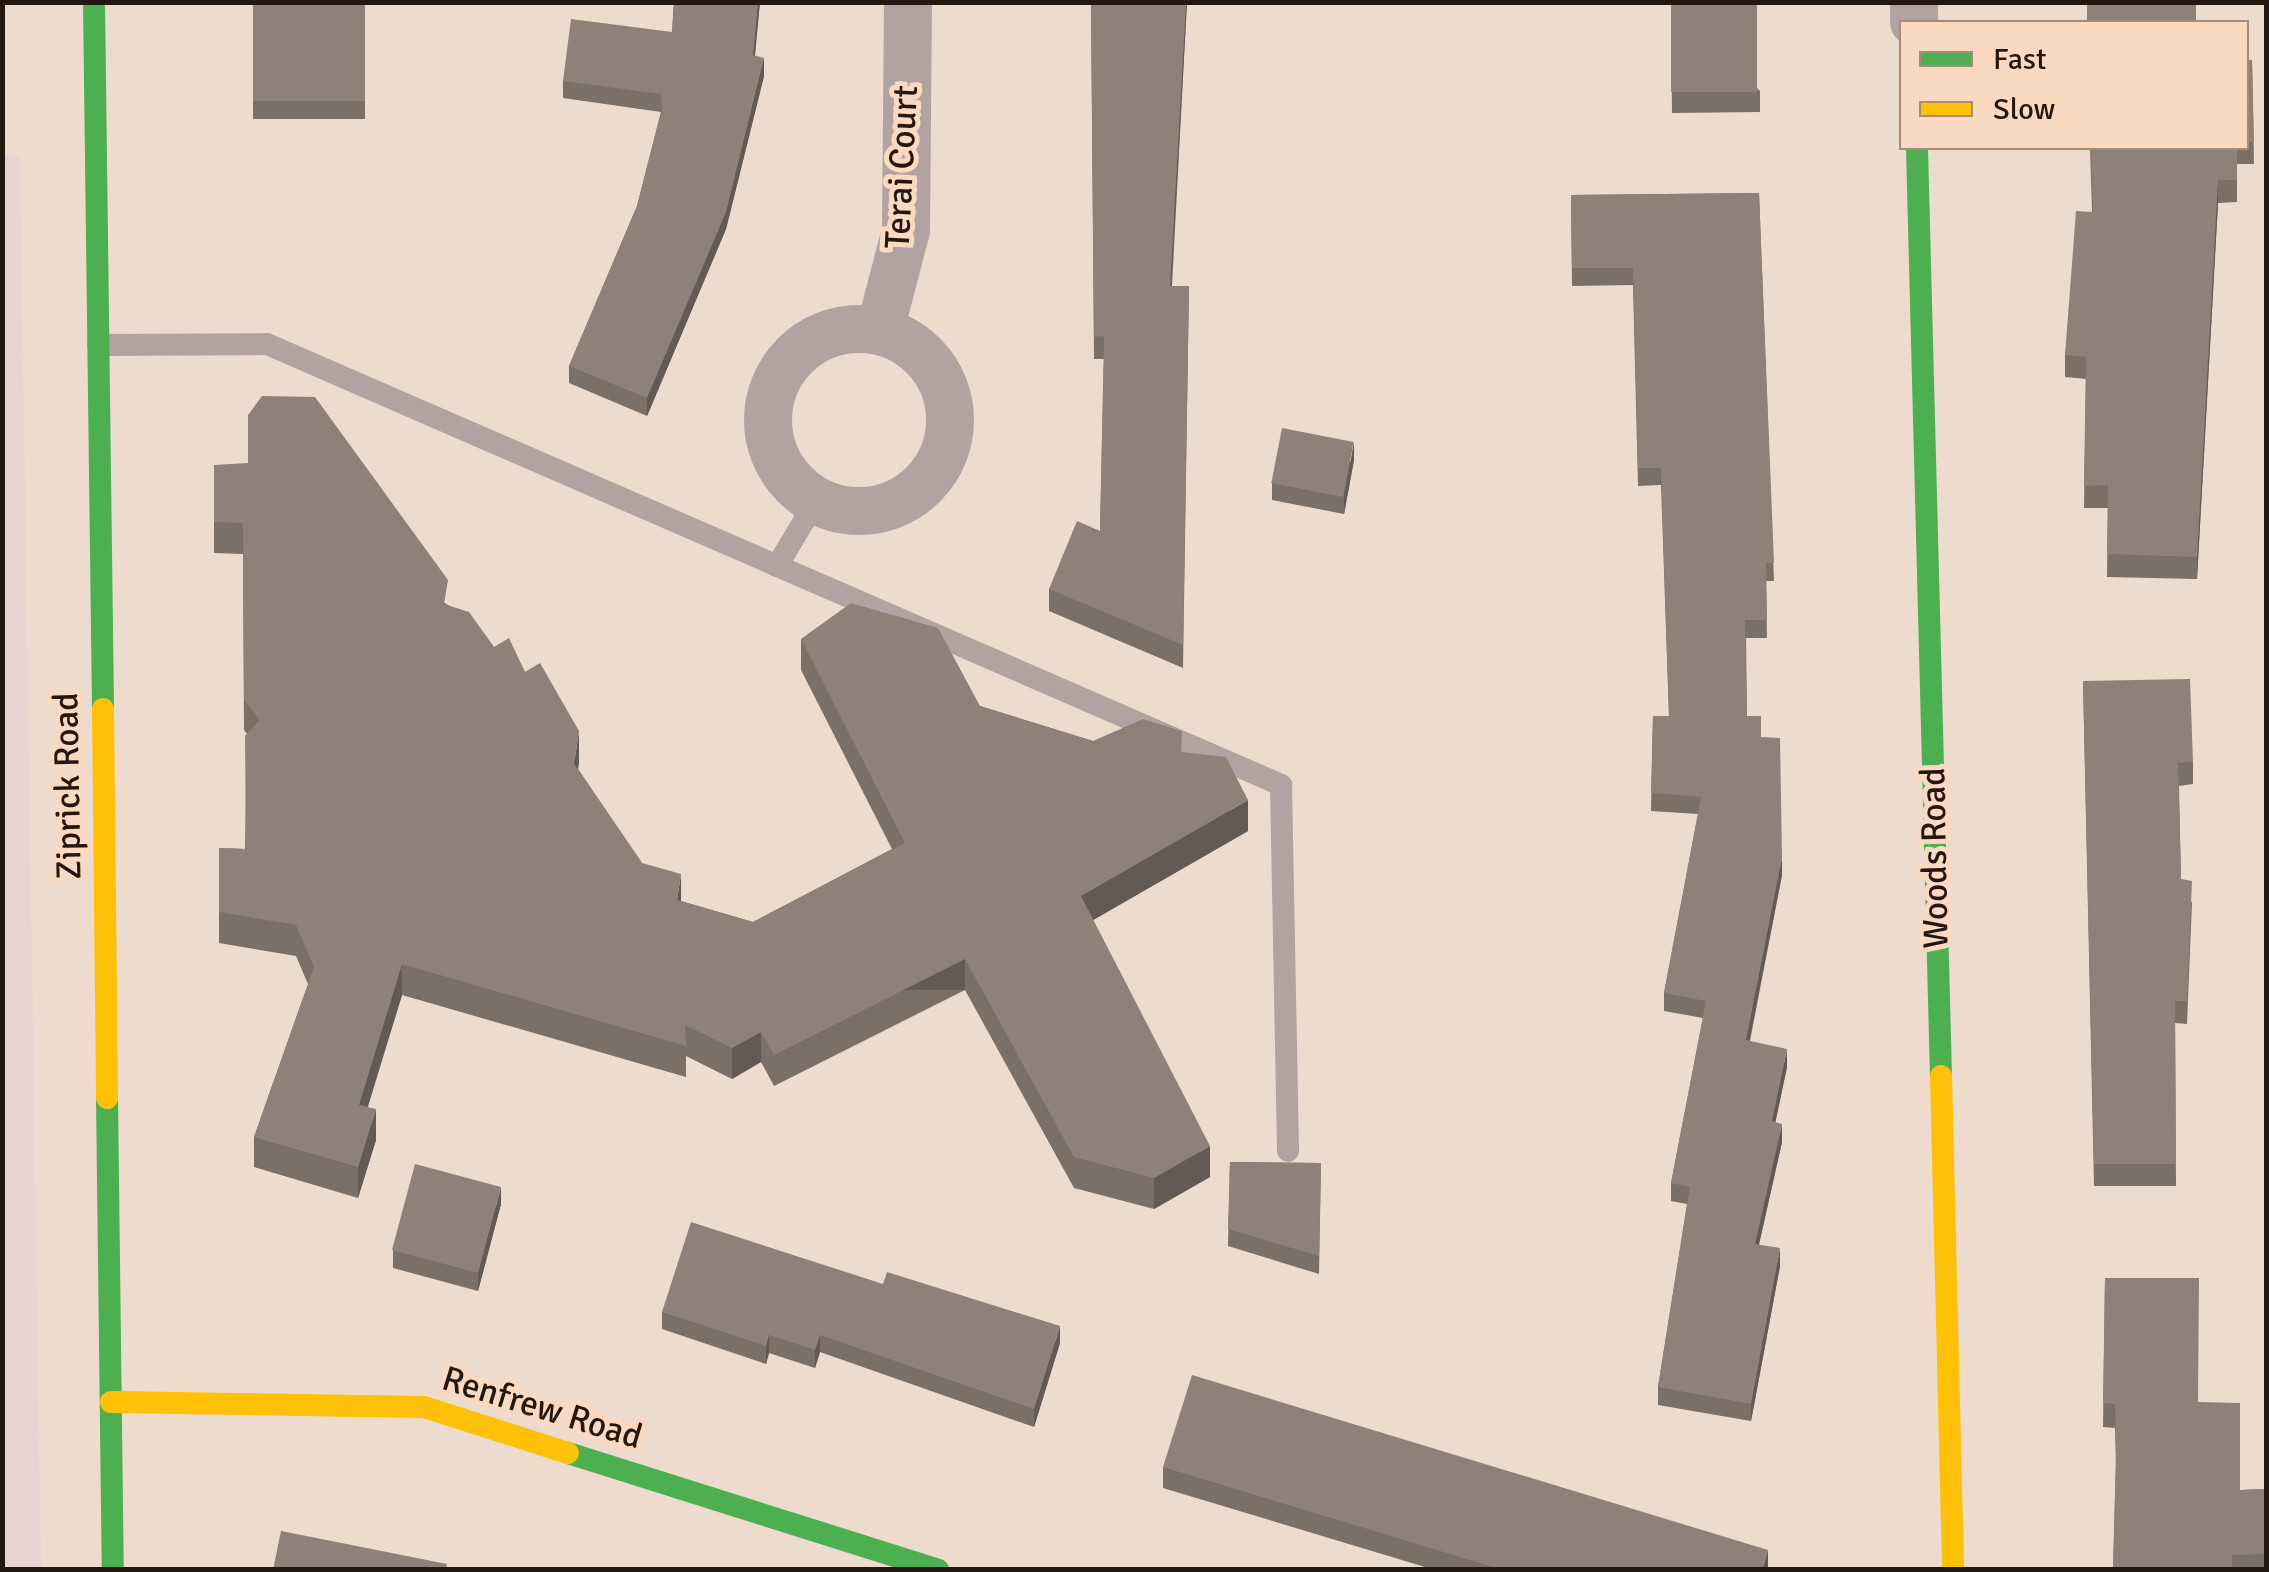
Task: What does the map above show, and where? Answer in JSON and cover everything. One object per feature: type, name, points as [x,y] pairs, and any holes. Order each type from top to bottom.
[{"type":"street","name":"Ziprick Road","points":[[94,2],[113,1570]]},
{"type":"street","name":"Terai Court","points":[[880,330],[906,230],[908,2]]},
{"type":"street","name":"Woods Road","points":[[1918,150],[1952,1570]]},
{"type":"street","points":[[880,330],[909,342],[939,377],[951,422],[946,452],[930,479],[877,510],[816,501],[772,446],[768,403],[778,376],[821,336],[880,330]]},
{"type":"street","name":"Renfrew Road","points":[[111,1402],[424,1406],[938,1570]]},
{"type":"lane","points":[[98,344],[268,344],[1281,785],[1288,1151]]},
{"type":"lane","points":[[777,566],[816,501]]},
{"type":"shaded area","points":[[3,155],[20,155],[41,1570],[2,1569]]},
{"type":"building","points":[[253,2],[365,2],[365,101],[253,101]]},
{"type":"building","points":[[674,2],[758,2],[753,55],[764,58],[726,212],[647,398],[569,366],[637,206],[662,108],[661,94],[563,81],[571,19],[672,32]]},
{"type":"building","points":[[1091,2],[1186,2],[1170,286],[1189,286],[1183,645],[1049,589],[1077,521],[1100,531],[1104,336],[1094,337]]},
{"type":"building","points":[[1671,2],[1757,2],[1757,92],[1671,92]]},
{"type":"building","points":[[2087,2],[2196,2],[2196,20],[2087,20]]},
{"type":"building","points":[[2249,60],[2252,60],[2254,142],[2249,142]]},
{"type":"building","points":[[2091,150],[2237,150],[2237,180],[2218,180],[2197,557],[2107,554],[2108,485],[2084,486],[2086,357],[2065,355],[2076,211],[2093,212]]},
{"type":"building","points":[[1759,193],[1774,563],[1766,563],[1767,620],[1745,620],[1747,716],[1761,716],[1761,737],[1780,738],[1782,857],[1746,1040],[1787,1049],[1772,1121],[1782,1124],[1755,1244],[1780,1248],[1751,1404],[1658,1387],[1690,1187],[1671,1183],[1706,1001],[1664,993],[1701,797],[1651,793],[1653,716],[1669,716],[1661,468],[1638,468],[1633,268],[1572,268],[1571,195]]},
{"type":"building","points":[[262,396],[315,397],[448,580],[444,604],[469,612],[494,647],[509,638],[525,672],[540,663],[579,731],[574,764],[642,863],[681,874],[677,900],[753,922],[905,843],[801,639],[851,603],[938,628],[980,706],[1093,741],[1143,719],[1182,731],[1181,752],[1226,757],[1248,800],[1081,896],[1210,1146],[1154,1178],[1074,1157],[965,959],[774,1055],[761,1032],[732,1048],[685,1025],[686,1046],[402,964],[359,1105],[376,1109],[358,1167],[254,1137],[314,967],[296,925],[219,912],[219,848],[246,849],[245,736],[260,720],[244,700],[243,523],[214,522],[214,465],[248,463],[248,415]]},
{"type":"building","points":[[1282,428],[1354,442],[1343,497],[1271,483]]},
{"type":"building","points":[[2190,679],[2193,762],[2178,763],[2181,879],[2192,881],[2187,1001],[2175,1001],[2176,1164],[2094,1164],[2083,681]]},
{"type":"building","points":[[1230,1162],[1321,1163],[1319,1256],[1228,1229]]},
{"type":"building","points":[[415,1164],[501,1187],[478,1273],[392,1250]]},
{"type":"building","points":[[691,1222],[883,1284],[887,1272],[1060,1326],[1034,1409],[820,1335],[815,1350],[769,1335],[766,1346],[662,1312]]},
{"type":"building","points":[[2105,1278],[2199,1278],[2198,1402],[2240,1403],[2240,1490],[2266,1489],[2266,1554],[2232,1555],[2232,1570],[2113,1570],[2115,1404],[2103,1403]]},
{"type":"building","points":[[1192,1375],[1768,1550],[1762,1570],[1503,1570],[1163,1467]]},
{"type":"building","points":[[281,1531],[447,1564],[446,1570],[273,1570]]},
{"type":"traffic: fast","points":[[94,2],[103,709]]},
{"type":"traffic: fast","points":[[1917,150],[1941,1076]]},
{"type":"traffic: fast","points":[[107,1098],[113,1570]]},
{"type":"traffic: fast","points":[[568,1453],[938,1570]]},
{"type":"traffic: slow","points":[[103,709],[107,1098]]},
{"type":"traffic: slow","points":[[1941,1076],[1953,1570]]},
{"type":"traffic: slow","points":[[111,1402],[424,1407],[568,1453]]}]
